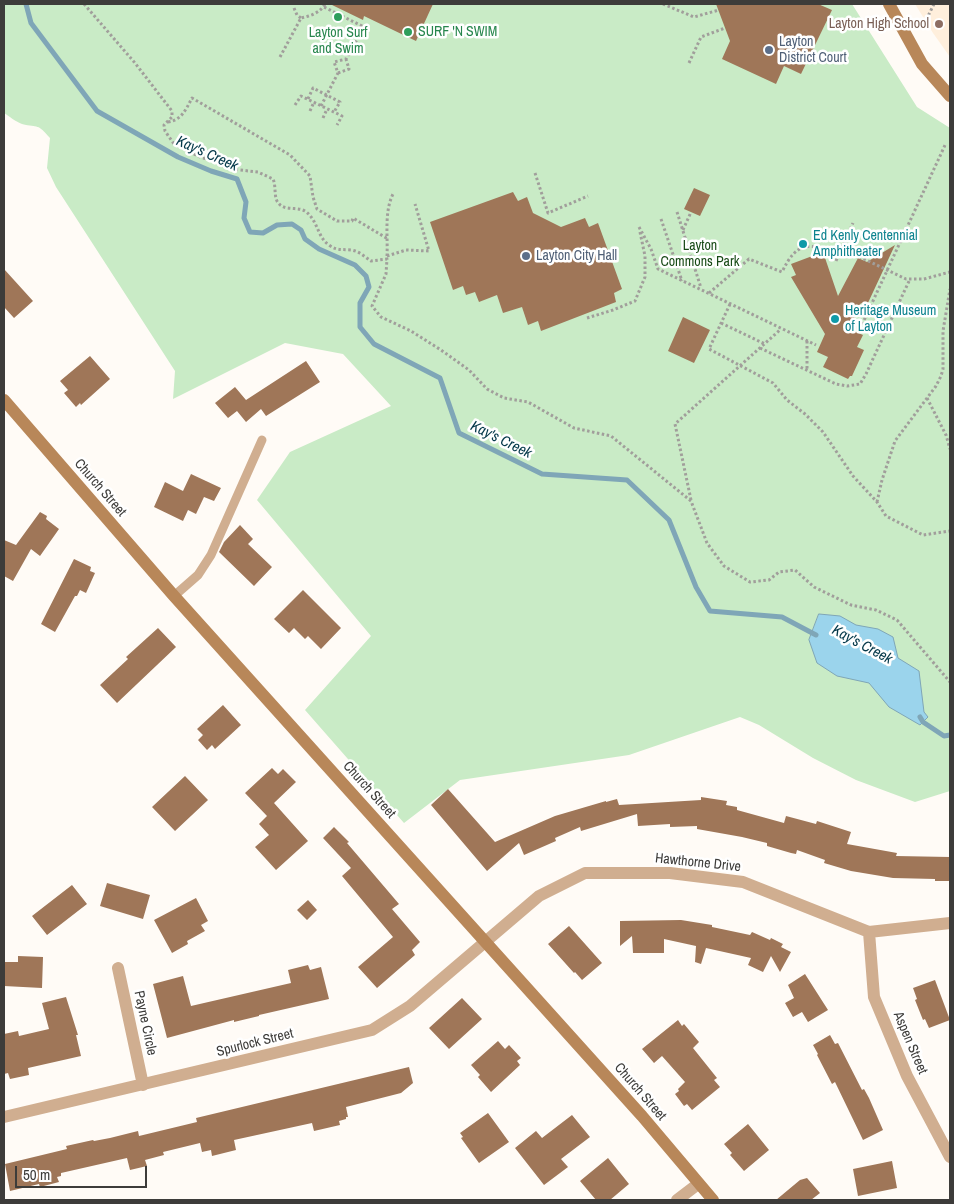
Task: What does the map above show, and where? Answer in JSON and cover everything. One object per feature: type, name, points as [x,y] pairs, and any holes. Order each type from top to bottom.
[{"type":"street","points":[[889,4],[922,64],[950,96]]},
{"type":"street","name":"Church Street","points":[[4,400],[174,596],[642,1116],[713,1200]]},
{"type":"street","name":"Hawthorne Drive","points":[[485,942],[539,896],[586,873],[670,873],[743,882],[869,932],[950,924]]},
{"type":"street","name":"Aspen Street","points":[[869,932],[874,997],[907,1076],[950,1157]]},
{"type":"street","name":"Spurlock Street","points":[[4,1117],[372,1030],[410,1006],[485,942]]},
{"type":"street","name":"Payne Circle","points":[[118,968],[143,1085]]},
{"type":"street","points":[[678,1200],[698,1184]]},
{"type":"lane","points":[[174,596],[198,575],[211,555],[262,440]]},
{"type":"path","points":[[84,4],[135,63],[172,111],[172,116],[164,126],[165,131],[174,144],[202,158],[210,159],[232,169],[258,172],[274,178],[276,200],[280,205],[286,208],[302,210],[311,216],[322,238],[328,244],[342,251],[358,252],[371,261],[406,250],[429,251],[415,204]]},
{"type":"path","points":[[663,4],[694,17],[718,10]]},
{"type":"path","points":[[924,24],[934,4]]},
{"type":"path","points":[[280,57],[301,18],[313,14],[324,5],[364,27],[346,59],[349,69],[338,73],[321,106]]},
{"type":"path","points":[[294,8],[297,15],[301,18]]},
{"type":"path","points":[[688,63],[701,37],[725,28]]},
{"type":"path","points":[[338,73],[334,62],[346,59]]},
{"type":"path","points":[[308,99],[313,88],[327,94],[340,102],[334,112]]},
{"type":"path","points":[[295,105],[301,96],[308,99],[342,116],[337,125]]},
{"type":"path","points":[[168,122],[181,117],[192,98],[290,156],[310,176],[317,209],[337,220],[352,221],[353,218],[388,239]]},
{"type":"path","points":[[310,111],[314,102]]},
{"type":"path","points":[[323,118],[327,109]]},
{"type":"path","points":[[860,329],[946,143]]},
{"type":"path","points":[[535,173],[548,213],[588,196]]},
{"type":"path","points":[[393,194],[389,202],[386,274],[372,306],[381,318],[411,331],[442,350],[469,370],[487,389],[504,398],[528,402],[574,428],[611,436],[691,501]]},
{"type":"path","points":[[677,212],[701,289]]},
{"type":"path","points":[[683,230],[690,212]]},
{"type":"path","points":[[661,219],[682,281]]},
{"type":"path","points":[[836,260],[853,223]]},
{"type":"path","points":[[587,318],[635,301],[645,278],[645,256],[639,227],[651,249],[658,270],[816,345]]},
{"type":"path","points":[[709,293],[749,259],[782,272],[789,258],[799,249],[812,246],[825,248],[838,255]]},
{"type":"path","points":[[841,248],[906,279],[924,279],[950,272]]},
{"type":"path","points":[[760,348],[836,384],[847,386],[860,384],[910,279]]},
{"type":"path","points":[[877,502],[895,441],[941,376],[943,331],[950,289]]},
{"type":"path","points":[[730,304],[709,349],[773,382],[787,400],[823,432],[853,476],[877,502],[886,516],[923,535],[950,531]]},
{"type":"path","points":[[721,323],[765,344]]},
{"type":"path","points":[[781,329],[675,424],[691,501],[707,543],[724,566],[750,582],[769,580],[779,572],[795,570],[814,586],[851,605],[876,610],[897,620],[950,682]]},
{"type":"path","points":[[807,341],[807,370]]},
{"type":"path","points":[[927,398],[946,435],[950,449]]},
{"type":"shaded area","name":"Layton High School","points":[[915,4],[950,4],[950,57],[933,33]]},
{"type":"green space","name":"Layton Commons Park","points":[[4,4],[852,4],[917,107],[950,128],[950,791],[915,802],[856,780],[813,758],[759,725],[740,717],[629,755],[460,780],[404,823],[305,710],[371,636],[257,500],[290,452],[391,406],[343,354],[285,343],[173,399],[175,371],[56,187],[47,168],[50,138],[40,128],[22,124],[4,113]]},
{"type":"water","points":[[819,614],[840,616],[856,625],[878,629],[893,637],[898,658],[919,671],[924,712],[928,717],[920,725],[889,707],[869,683],[837,676],[817,663],[809,640]]},
{"type":"building","name":"SURF 'N SWIM","points":[[330,4],[433,4],[416,41],[364,16],[363,20]]},
{"type":"building","name":"Layton District Court","points":[[716,4],[818,4],[832,10],[801,74],[784,66],[776,84],[722,59],[730,41]]},
{"type":"building","points":[[694,188],[710,195],[700,216],[684,209]]},
{"type":"building","name":"Layton City Hall","points":[[513,192],[518,201],[527,197],[533,213],[561,227],[585,218],[589,227],[598,223],[622,289],[614,293],[616,302],[541,331],[538,321],[528,325],[522,307],[503,313],[497,295],[479,302],[475,292],[466,295],[463,286],[453,290],[430,222]]},
{"type":"building","name":"Heritage Museum of Layton","points":[[895,245],[867,305],[861,303],[849,329],[863,335],[857,347],[864,350],[852,376],[848,379],[823,367],[828,357],[817,352],[825,334],[791,277],[796,275],[791,264],[823,252],[838,296],[858,258],[867,262]]},
{"type":"building","points":[[4,269],[33,301],[14,318],[4,307]]},
{"type":"building","points":[[683,317],[710,330],[694,363],[668,351]]},
{"type":"building","points":[[90,356],[110,379],[81,405],[80,403],[76,407],[64,393],[68,390],[60,381]]},
{"type":"building","points":[[306,361],[320,382],[266,416],[261,409],[246,422],[237,411],[228,418],[215,403],[235,387],[246,400]]},
{"type":"building","points":[[191,474],[221,488],[214,501],[204,497],[196,514],[188,510],[183,521],[154,507],[165,482],[183,491]]},
{"type":"building","points":[[40,512],[47,516],[46,519],[59,529],[40,556],[31,549],[13,581],[4,576],[4,540],[16,545]]},
{"type":"building","points":[[240,525],[253,539],[248,544],[272,567],[254,586],[219,552],[224,542]]},
{"type":"building","points":[[74,559],[91,567],[90,571],[95,573],[86,593],[80,590],[77,596],[75,596],[55,632],[41,624]]},
{"type":"building","points":[[303,590],[341,628],[321,649],[308,636],[305,639],[294,628],[289,633],[274,619]]},
{"type":"building","points":[[158,628],[176,647],[117,703],[100,685],[128,659],[126,657]]},
{"type":"building","points":[[223,705],[241,725],[215,749],[212,745],[207,750],[198,740],[203,735],[197,729]]},
{"type":"building","points":[[272,768],[278,774],[283,769],[296,782],[274,803],[308,841],[276,870],[255,847],[269,835],[259,824],[267,816],[245,793]]},
{"type":"building","points":[[185,776],[208,800],[175,831],[152,807]]},
{"type":"building","points":[[448,789],[495,842],[555,816],[606,801],[617,799],[619,805],[701,800],[701,797],[727,801],[726,805],[737,807],[737,810],[784,823],[786,816],[816,824],[817,821],[851,832],[847,844],[897,853],[896,856],[950,857],[949,881],[893,878],[851,871],[824,863],[825,860],[797,850],[796,854],[791,853],[767,846],[767,843],[697,829],[697,826],[670,827],[670,824],[638,826],[637,814],[581,831],[580,827],[555,838],[556,841],[524,855],[519,843],[487,871],[431,805]]},
{"type":"building","points":[[334,827],[349,842],[347,843],[399,904],[392,909],[420,942],[412,950],[415,955],[377,988],[358,967],[393,937],[342,876],[351,868],[323,838]]},
{"type":"building","points":[[107,883],[150,895],[143,919],[100,906]]},
{"type":"building","points":[[72,885],[87,904],[47,935],[32,916]]},
{"type":"building","points":[[196,898],[208,921],[201,925],[205,931],[187,941],[188,944],[172,953],[154,920]]},
{"type":"building","points":[[308,900],[317,910],[307,920],[297,910]]},
{"type":"building","points":[[681,920],[712,925],[712,927],[750,935],[752,932],[783,944],[781,947],[791,952],[780,972],[771,956],[763,972],[748,965],[751,958],[706,948],[701,964],[695,962],[696,946],[664,939],[664,953],[633,953],[632,936],[620,946],[620,921]]},
{"type":"building","points":[[569,926],[602,963],[582,980],[548,944]]},
{"type":"building","points":[[18,956],[43,957],[42,988],[4,986],[4,962],[18,962]]},
{"type":"building","points":[[308,965],[310,970],[321,967],[329,999],[234,1022],[234,1020],[167,1038],[153,984],[183,976],[191,1006],[291,983],[288,970]]},
{"type":"building","points":[[805,974],[828,1010],[808,1022],[802,1012],[793,1017],[785,1003],[794,998],[788,985]]},
{"type":"building","points":[[935,980],[950,1020],[929,1028],[925,1019],[923,1020],[915,1000],[917,999],[913,988]]},
{"type":"building","points":[[66,997],[78,1035],[76,1035],[81,1056],[28,1068],[29,1075],[10,1079],[8,1073],[4,1074],[4,1034],[18,1031],[19,1036],[49,1029],[42,1003]]},
{"type":"building","points":[[462,998],[482,1019],[449,1049],[429,1028]]},
{"type":"building","points":[[678,1020],[682,1026],[684,1024],[699,1042],[693,1048],[717,1078],[714,1080],[720,1087],[692,1110],[687,1104],[684,1106],[675,1094],[685,1082],[662,1056],[654,1063],[642,1049]]},
{"type":"building","points":[[830,1035],[835,1044],[838,1043],[862,1090],[864,1089],[883,1130],[863,1140],[835,1082],[832,1084],[813,1045]]},
{"type":"building","points":[[498,1041],[505,1049],[509,1045],[521,1058],[517,1061],[520,1065],[491,1092],[478,1077],[480,1075],[471,1065]]},
{"type":"building","points":[[409,1067],[413,1083],[401,1093],[346,1107],[348,1117],[339,1121],[340,1125],[314,1131],[312,1123],[234,1140],[236,1150],[212,1156],[211,1150],[202,1152],[200,1143],[163,1152],[164,1155],[145,1160],[147,1166],[130,1170],[127,1158],[61,1173],[61,1176],[57,1177],[59,1182],[40,1187],[39,1184],[10,1191],[5,1164],[67,1149],[66,1146],[93,1140],[138,1131],[139,1136],[197,1122],[196,1118]]},
{"type":"building","points":[[488,1113],[509,1142],[479,1163],[461,1138],[463,1137],[460,1133]]},
{"type":"building","points":[[572,1115],[590,1137],[561,1159],[568,1167],[544,1185],[515,1148],[536,1131],[542,1138]]},
{"type":"building","points":[[748,1124],[769,1150],[744,1171],[730,1155],[732,1153],[724,1144]]},
{"type":"building","points":[[608,1158],[629,1184],[610,1200],[596,1200],[580,1181]]},
{"type":"building","points":[[892,1161],[897,1188],[858,1196],[853,1169]]},
{"type":"building","points":[[807,1178],[820,1193],[811,1200],[776,1200],[800,1180]]},
{"type":"waterway","name":"Kay's Creek","points":[[26,4],[31,23],[97,111],[178,157],[211,171],[237,179],[246,202],[244,218],[250,232],[263,233],[277,225],[292,224],[301,230],[305,239],[319,249],[355,265],[366,276],[369,287],[360,303],[360,327],[374,344],[440,378],[459,433],[542,474],[627,480],[669,520],[696,587],[710,611],[782,617],[816,635]]},
{"type":"waterway","name":"Kay's Creek","points":[[920,717],[923,722],[944,736],[950,735]]},
{"type":"place","name":"Layton Surf and Swim","points":[[338,17]]},
{"type":"place","name":"Layton High School","points":[[939,24]]},
{"type":"place","name":"SURF 'N SWIM","points":[[408,32]]},
{"type":"place","name":"Layton District Court","points":[[769,50]]},
{"type":"place","name":"Ed Kenly Centennial Amphitheater","points":[[803,244]]},
{"type":"place","name":"Layton City Hall","points":[[526,256]]},
{"type":"place","name":"Heritage Museum of Layton","points":[[835,319]]}]
